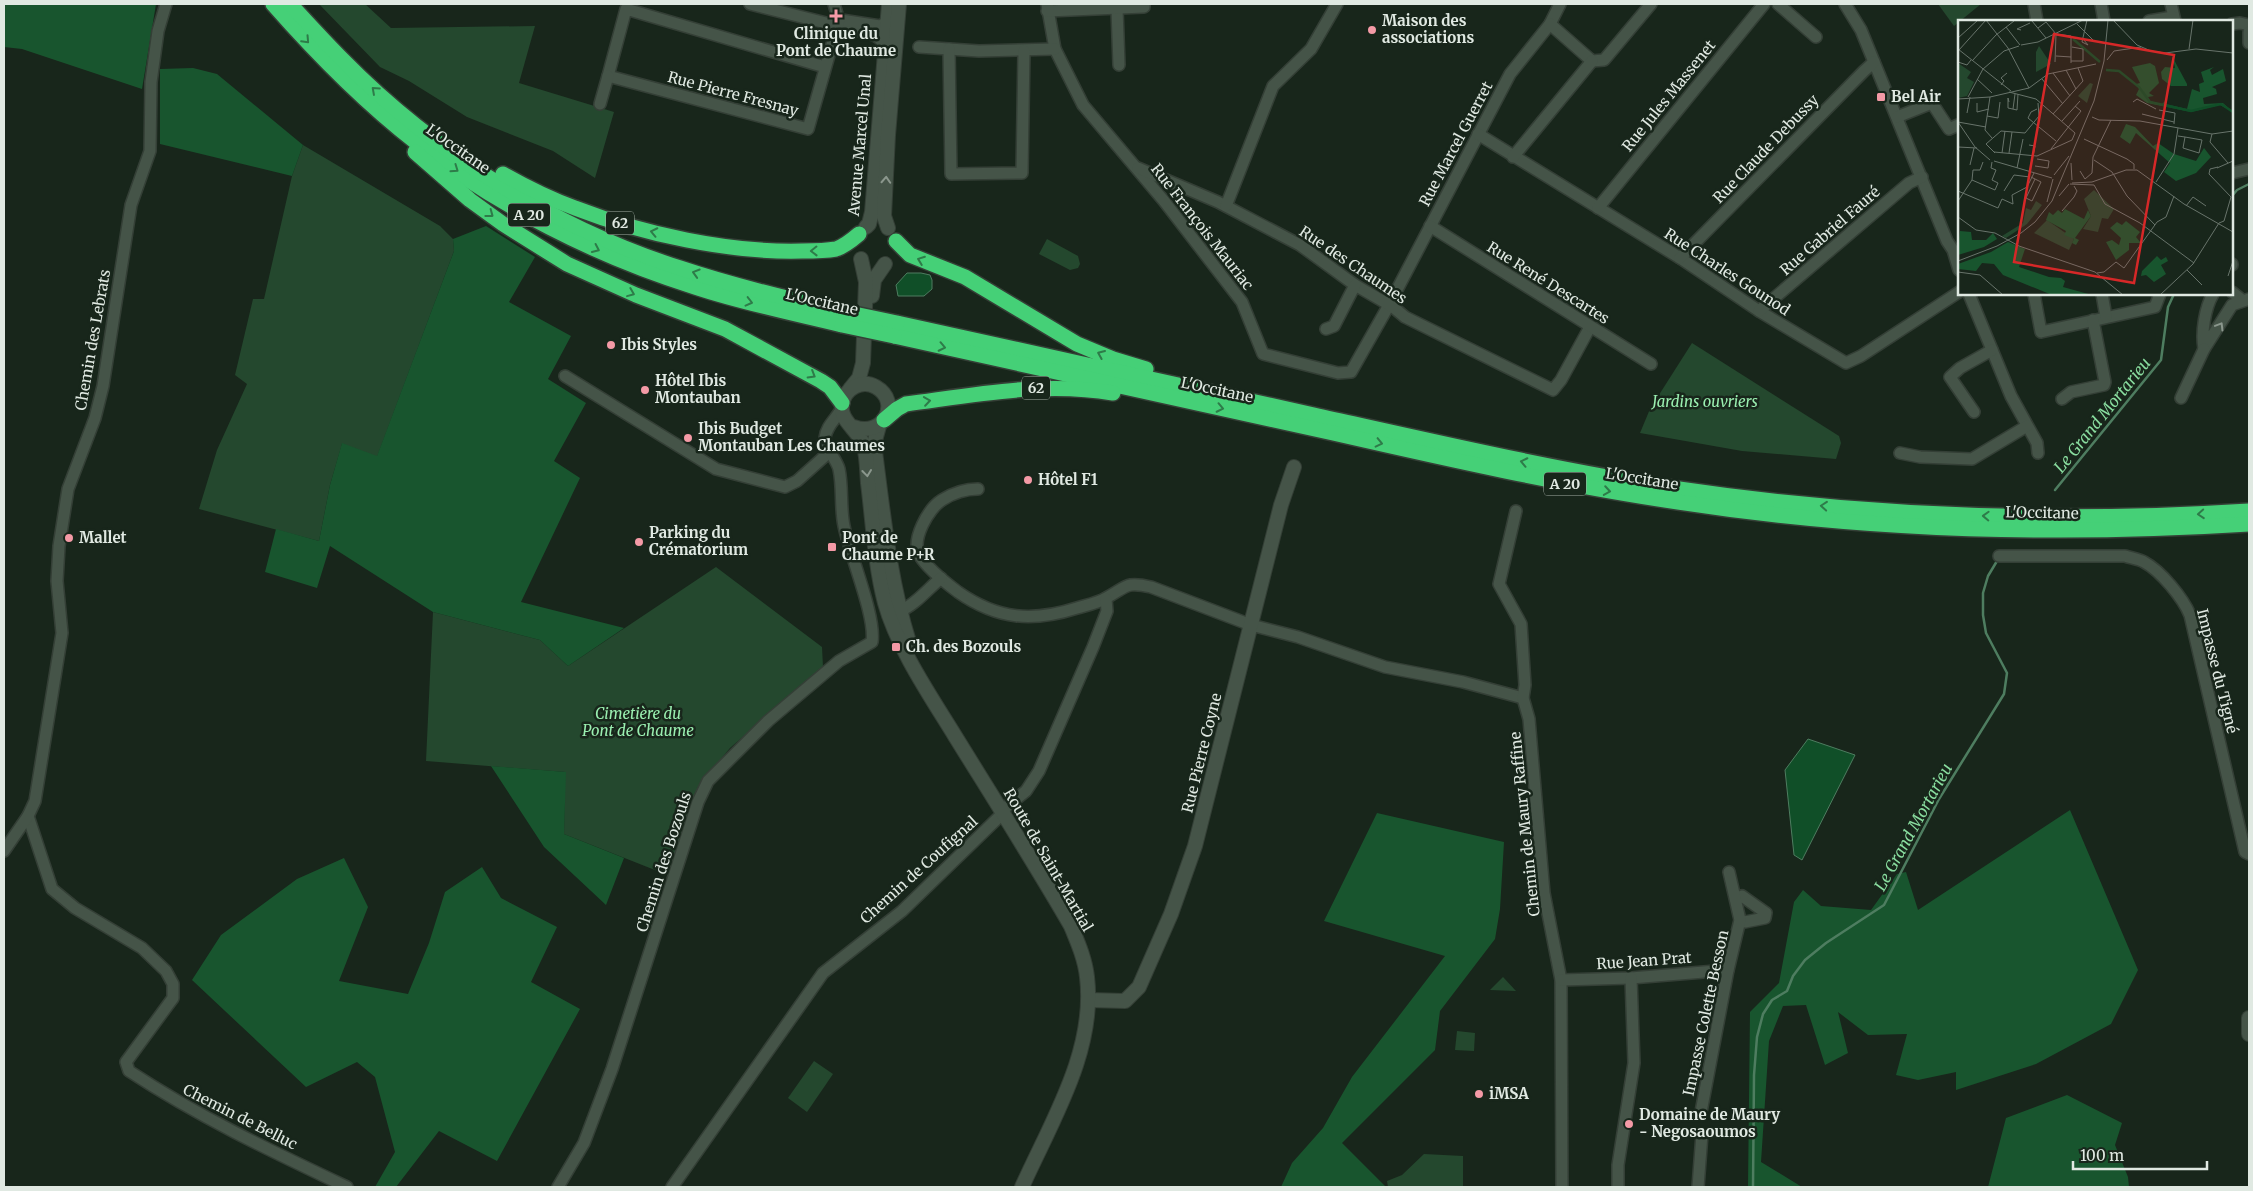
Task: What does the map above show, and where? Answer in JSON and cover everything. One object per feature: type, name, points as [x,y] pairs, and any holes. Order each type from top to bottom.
[{"type":"highway","name":"L'Occitane","points":[[273,4],[364,99],[418,143],[464,176],[513,207],[599,251],[694,287],[844,318],[1195,396],[1568,484],[1680,503],[1784,516],[1887,525],[1991,530],[2132,530],[2249,524]]},
{"type":"highway","name":"L'Occitane","points":[[290,4],[343,60],[402,113],[474,167],[531,202],[580,228],[679,268],[844,318]]},
{"type":"highway","points":[[364,99],[396,136],[463,194],[535,245],[601,281],[725,329],[821,381],[830,387],[842,405]]},
{"type":"highway","name":"62","points":[[402,113],[532,190],[575,208],[638,228],[718,244],[768,251],[837,248],[847,244],[862,231]]},
{"type":"highway","points":[[892,235],[910,256],[965,277],[1076,344],[1113,359],[1163,374],[1195,396]]},
{"type":"highway","name":"62","points":[[881,423],[897,408],[906,404],[1031,388],[1101,391],[1148,400],[1195,396]]},
{"type":"highway","name":"L'Occitane","points":[[1195,396],[1570,471],[1682,489],[1785,502],[1887,511],[1990,516],[2132,516],[2249,511]]},
{"type":"main road","name":"Avenue Marcel Unal","points":[[862,231],[869,224],[872,212],[885,47],[884,25],[888,4]]},
{"type":"main road","name":"Avenue Marcel Unal","points":[[892,235],[884,216],[888,134],[900,4]]},
{"type":"main road","points":[[877,225],[892,235],[894,254],[878,273],[873,289],[870,368],[878,388],[887,399],[887,414],[881,423],[866,430],[852,426],[846,421],[842,405],[850,389],[859,378],[862,362],[866,282],[861,259],[856,247],[862,231],[877,225]]},
{"type":"main road","points":[[861,259],[872,265],[885,264]]},
{"type":"main road","points":[[850,389],[864,384],[878,388]]},
{"type":"main road","name":"Route de Saint-Martial","points":[[881,423],[874,444],[895,591],[919,674]]},
{"type":"main road","name":"Route de Saint-Martial","points":[[852,426],[864,445],[876,548],[886,605],[902,646],[1071,926],[1083,955],[1089,1000],[1087,1026],[1082,1050],[1073,1075],[1022,1187]]},
{"type":"main road","name":"Rue Pierre Coyne","points":[[1089,1000],[1124,1001],[1139,987],[1171,914],[1195,846],[1281,505],[1294,467]]},
{"type":"main road","points":[[876,548],[891,604],[900,611]]},
{"type":"main road","points":[[2249,1018],[2249,1034]]},
{"type":"street","name":"Chemin des Lebrats","points":[[4,851],[28,816],[35,801],[62,633],[57,581],[59,546],[67,499],[95,418],[103,386],[131,205],[150,151],[151,82],[158,31],[166,4]]},
{"type":"street","points":[[750,4],[814,21],[834,18],[884,25],[891,32],[893,39],[888,134]]},
{"type":"street","points":[[1047,7],[1117,9],[1144,7],[1144,4]]},
{"type":"street","points":[[1226,206],[1273,86],[1311,49],[1337,4]]},
{"type":"street","name":"Rue Marcel Guerret","points":[[1389,305],[1510,74],[1550,24],[1560,4]]},
{"type":"street","points":[[1513,157],[1592,61],[1604,60],[1651,4]]},
{"type":"street","name":"Rue Jules Massenet","points":[[1598,208],[1764,4]]},
{"type":"street","points":[[1778,4],[1816,37]]},
{"type":"street","points":[[1845,4],[1861,30],[1947,240],[1956,250],[1958,263]]},
{"type":"street","points":[[2034,4],[2037,20]]},
{"type":"street","points":[[2101,4],[2104,20]]},
{"type":"street","points":[[2162,20],[2174,19],[2171,4]]},
{"type":"street","name":"Rue François Mauriac","points":[[1047,7],[1055,49],[1083,105],[1136,167],[1242,302],[1263,354],[1338,373],[1351,372],[1389,305]]},
{"type":"street","points":[[600,104],[626,9],[825,67]]},
{"type":"street","points":[[1117,9],[1119,66]]},
{"type":"street","points":[[834,18],[874,35],[880,39],[885,47]]},
{"type":"street","name":"Rue Pierre Fresnay","points":[[608,76],[808,129],[825,67],[834,18]]},
{"type":"street","points":[[1550,24],[1592,61]]},
{"type":"street","points":[[2233,24],[2249,25]]},
{"type":"street","points":[[2249,32],[2249,43]]},
{"type":"street","points":[[918,47],[1024,51],[1055,49]]},
{"type":"street","points":[[949,49],[951,174],[1022,173],[1024,51]]},
{"type":"street","name":"Rue Claude Debussy","points":[[1680,258],[1874,62]]},
{"type":"street","points":[[1897,117],[1932,103],[1949,129],[1958,125]]},
{"type":"street","name":"Rue Charles Gounod","points":[[1478,134],[1680,258],[1759,311],[1846,363],[1861,356],[1958,293]]},
{"type":"street","name":"Rue des Chaumes","points":[[1136,167],[1226,206],[1300,245],[1355,285],[1405,317],[1553,390],[1561,380],[1590,326]]},
{"type":"street","points":[[2233,173],[2249,169]]},
{"type":"street","name":"Rue Gabriel Fauré","points":[[1759,311],[1909,183],[1922,177]]},
{"type":"street","name":"Rue René Descartes","points":[[1430,226],[1651,364]]},
{"type":"street","points":[[1326,329],[1334,326],[1355,285]]},
{"type":"street","points":[[2233,293],[2246,300]]},
{"type":"street","points":[[1969,295],[2011,396],[2037,443],[2038,453]]},
{"type":"street","points":[[2034,295],[2041,332],[2155,307],[2160,295]]},
{"type":"street","points":[[2102,295],[2106,317]]},
{"type":"street","points":[[2204,349],[2204,328],[2208,304],[2213,295]]},
{"type":"street","points":[[2181,398],[2204,349],[2232,305],[2246,300]]},
{"type":"street","points":[[2062,399],[2071,392],[2104,385],[2093,320]]},
{"type":"street","points":[[1974,412],[1950,377],[1960,368],[1992,350]]},
{"type":"street","points":[[565,376],[716,469],[785,487],[797,481],[826,455],[831,453]]},
{"type":"street","points":[[826,435],[842,405]]},
{"type":"street","points":[[826,435],[834,428],[852,426]]},
{"type":"street","points":[[1900,453],[1920,457],[1972,459],[2027,426]]},
{"type":"street","name":"Chemin des Bozouls","points":[[558,1187],[584,1143],[612,1069],[698,802],[708,781],[768,721],[839,661],[872,642],[869,614],[850,552],[842,515],[837,461],[827,447],[826,435]]},
{"type":"street","points":[[978,488],[965,489],[940,501],[918,531],[916,543],[919,555],[941,578],[959,593],[985,607],[1011,616],[1035,617],[1058,614],[1106,599],[1134,583],[1151,586],[1251,625],[1298,637],[1385,666],[1463,682],[1522,698]]},
{"type":"street","name":"Chemin de Maury Raffine","points":[[1516,510],[1499,584],[1521,624],[1525,685],[1522,698],[1529,719],[1544,894],[1562,980],[1562,1187]]},
{"type":"street","name":"Impasse du Tigné","points":[[1999,556],[2126,556],[2145,562],[2164,579],[2186,606],[2190,615],[2244,852],[2249,854]]},
{"type":"street","points":[[900,611],[913,604],[920,595],[941,578]]},
{"type":"street","points":[[895,591],[904,598],[920,595]]},
{"type":"street","name":"Chemin de Coufignal","points":[[672,1187],[823,973],[902,911],[1026,791],[1039,771],[1093,647],[1107,611],[1106,599]]},
{"type":"street","name":"Chemin de Belluc","points":[[28,816],[52,889],[75,908],[142,948],[166,971],[173,984],[173,998],[126,1065],[129,1071],[177,1102],[260,1146],[347,1187]]},
{"type":"street","name":"Impasse Colette Besson","points":[[1701,1112],[1728,970],[1740,920],[1729,872]]},
{"type":"street","name":"Impasse Colette Besson","points":[[1736,900],[1742,896],[1766,913],[1765,918],[1745,922],[1740,920]]},
{"type":"street","name":"Rue Jean Prat","points":[[1562,980],[1631,978],[1728,970]]},
{"type":"street","points":[[1618,1187],[1618,1165],[1634,1063],[1631,978]]},
{"type":"street","points":[[1698,1187],[1702,1134]]},
{"type":"green space","points":[[319,4],[365,4],[391,28],[535,26],[519,83],[614,112],[595,178],[553,151],[467,117],[409,81],[380,67]]},
{"type":"green space","points":[[1938,4],[1981,4],[1961,20],[1958,20],[1958,23],[1954,26]]},
{"type":"green space","points":[[303,145],[440,226],[453,239],[454,251],[377,457],[342,444],[330,485],[319,541],[199,509],[217,450],[247,384],[235,375],[253,299],[264,299],[292,176]]},
{"type":"green space","points":[[1047,239],[1078,256],[1080,264],[1078,268],[1070,270],[1039,254]]},
{"type":"green space","name":"Jardins ouvriers","points":[[1692,343],[1839,436],[1841,443],[1836,459],[1742,451],[1640,433],[1650,409]]},
{"type":"green space","name":"Cimetière du Pont de Chaume","points":[[716,567],[822,647],[823,667],[730,748],[698,787],[670,876],[564,834],[565,772],[426,761],[433,612],[540,640],[568,666]]},
{"type":"green space","points":[[1503,977],[1516,991],[1490,990]]},
{"type":"green space","points":[[1457,1031],[1475,1033],[1474,1051],[1455,1050]]},
{"type":"green space","points":[[814,1061],[833,1074],[807,1112],[788,1098]]},
{"type":"green space","points":[[1424,1154],[1463,1156],[1463,1187],[1388,1187],[1387,1181],[1402,1175]]},
{"type":"shaded area","points":[[4,4],[156,4],[142,89],[22,49],[4,47]]},
{"type":"shaded area","points":[[193,68],[217,74],[303,145],[292,176],[160,144],[160,69]]},
{"type":"shaded area","points":[[486,226],[535,257],[509,302],[571,336],[548,379],[586,403],[554,461],[580,478],[521,602],[624,628],[568,666],[540,640],[433,612],[330,546],[317,588],[265,572],[276,529],[319,541],[330,485],[342,443],[377,456],[454,251],[453,239]]},
{"type":"shaded area","points":[[907,273],[930,275],[932,289],[924,296],[898,296],[896,285]]},
{"type":"shaded area","points":[[1808,739],[1855,755],[1802,860],[1794,855],[1785,770]]},
{"type":"shaded area","points":[[491,766],[566,772],[564,834],[624,858],[606,905],[544,847]]},
{"type":"shaded area","points":[[2070,810],[2138,970],[2111,1024],[2036,1064],[1956,1090],[1956,1072],[1918,1080],[1896,1075],[1907,1034],[1868,1035],[1838,1012],[1848,1053],[1825,1065],[1806,1005],[1783,1006],[1769,1041],[1761,1162],[1802,1187],[1748,1187],[1750,1012],[1779,983],[1794,902],[1803,890],[1821,906],[1871,910],[1897,874],[1906,872],[1918,910]]},
{"type":"shaded area","points":[[1377,813],[1504,842],[1500,909],[1495,939],[1440,1011],[1435,1050],[1342,1143],[1386,1187],[1281,1187],[1292,1163],[1323,1128],[1352,1077],[1445,956],[1324,921]]},
{"type":"shaded area","points":[[344,858],[368,907],[339,981],[408,994],[429,943],[445,892],[482,867],[501,898],[557,927],[531,982],[580,1009],[497,1161],[439,1131],[396,1187],[375,1187],[395,1152],[375,1077],[357,1062],[306,1087],[192,980],[221,935],[297,879]]},
{"type":"shaded area","points":[[2067,1095],[2122,1123],[2115,1145],[2128,1177],[2129,1187],[1988,1187],[2006,1118]]},
{"type":"waterway","name":"Le Grand Mortarieu","points":[[2233,195],[2237,190],[2249,184]]},
{"type":"waterway","name":"Le Grand Mortarieu","points":[[2055,490],[2161,360],[2168,307],[2174,295]]},
{"type":"waterway","name":"Le Grand Mortarieu","points":[[1753,1187],[1754,1075],[1757,1037],[1763,1014],[1772,1000],[1787,991],[1793,976],[1805,960],[1826,943],[1884,905],[1939,799],[2004,694],[2007,673],[1986,633],[1983,615],[1983,593],[1988,576],[1997,561]]},
{"type":"place","name":"Clinique du Pont de Chaume","points":[[836,16]]},
{"type":"place","name":"Maison des associations","points":[[1372,30]]},
{"type":"place","name":"Bel Air","points":[[1881,97]]},
{"type":"place","name":"Ibis Styles","points":[[611,345]]},
{"type":"place","name":"Hôtel Ibis Montauban","points":[[645,390]]},
{"type":"place","name":"Ibis Budget Montauban Les Chaumes","points":[[688,438]]},
{"type":"place","name":"Hôtel F1","points":[[1028,480]]},
{"type":"place","name":"Mallet","points":[[69,538]]},
{"type":"place","name":"Parking du Crématorium","points":[[639,542]]},
{"type":"place","name":"Pont de Chaume P+R","points":[[832,547]]},
{"type":"place","name":"Ch. des Bozouls","points":[[896,647]]},
{"type":"place","name":"iMSA","points":[[1479,1094]]},
{"type":"place","name":"Domaine de Maury - Negosaoumos","points":[[1629,1124]]}]
